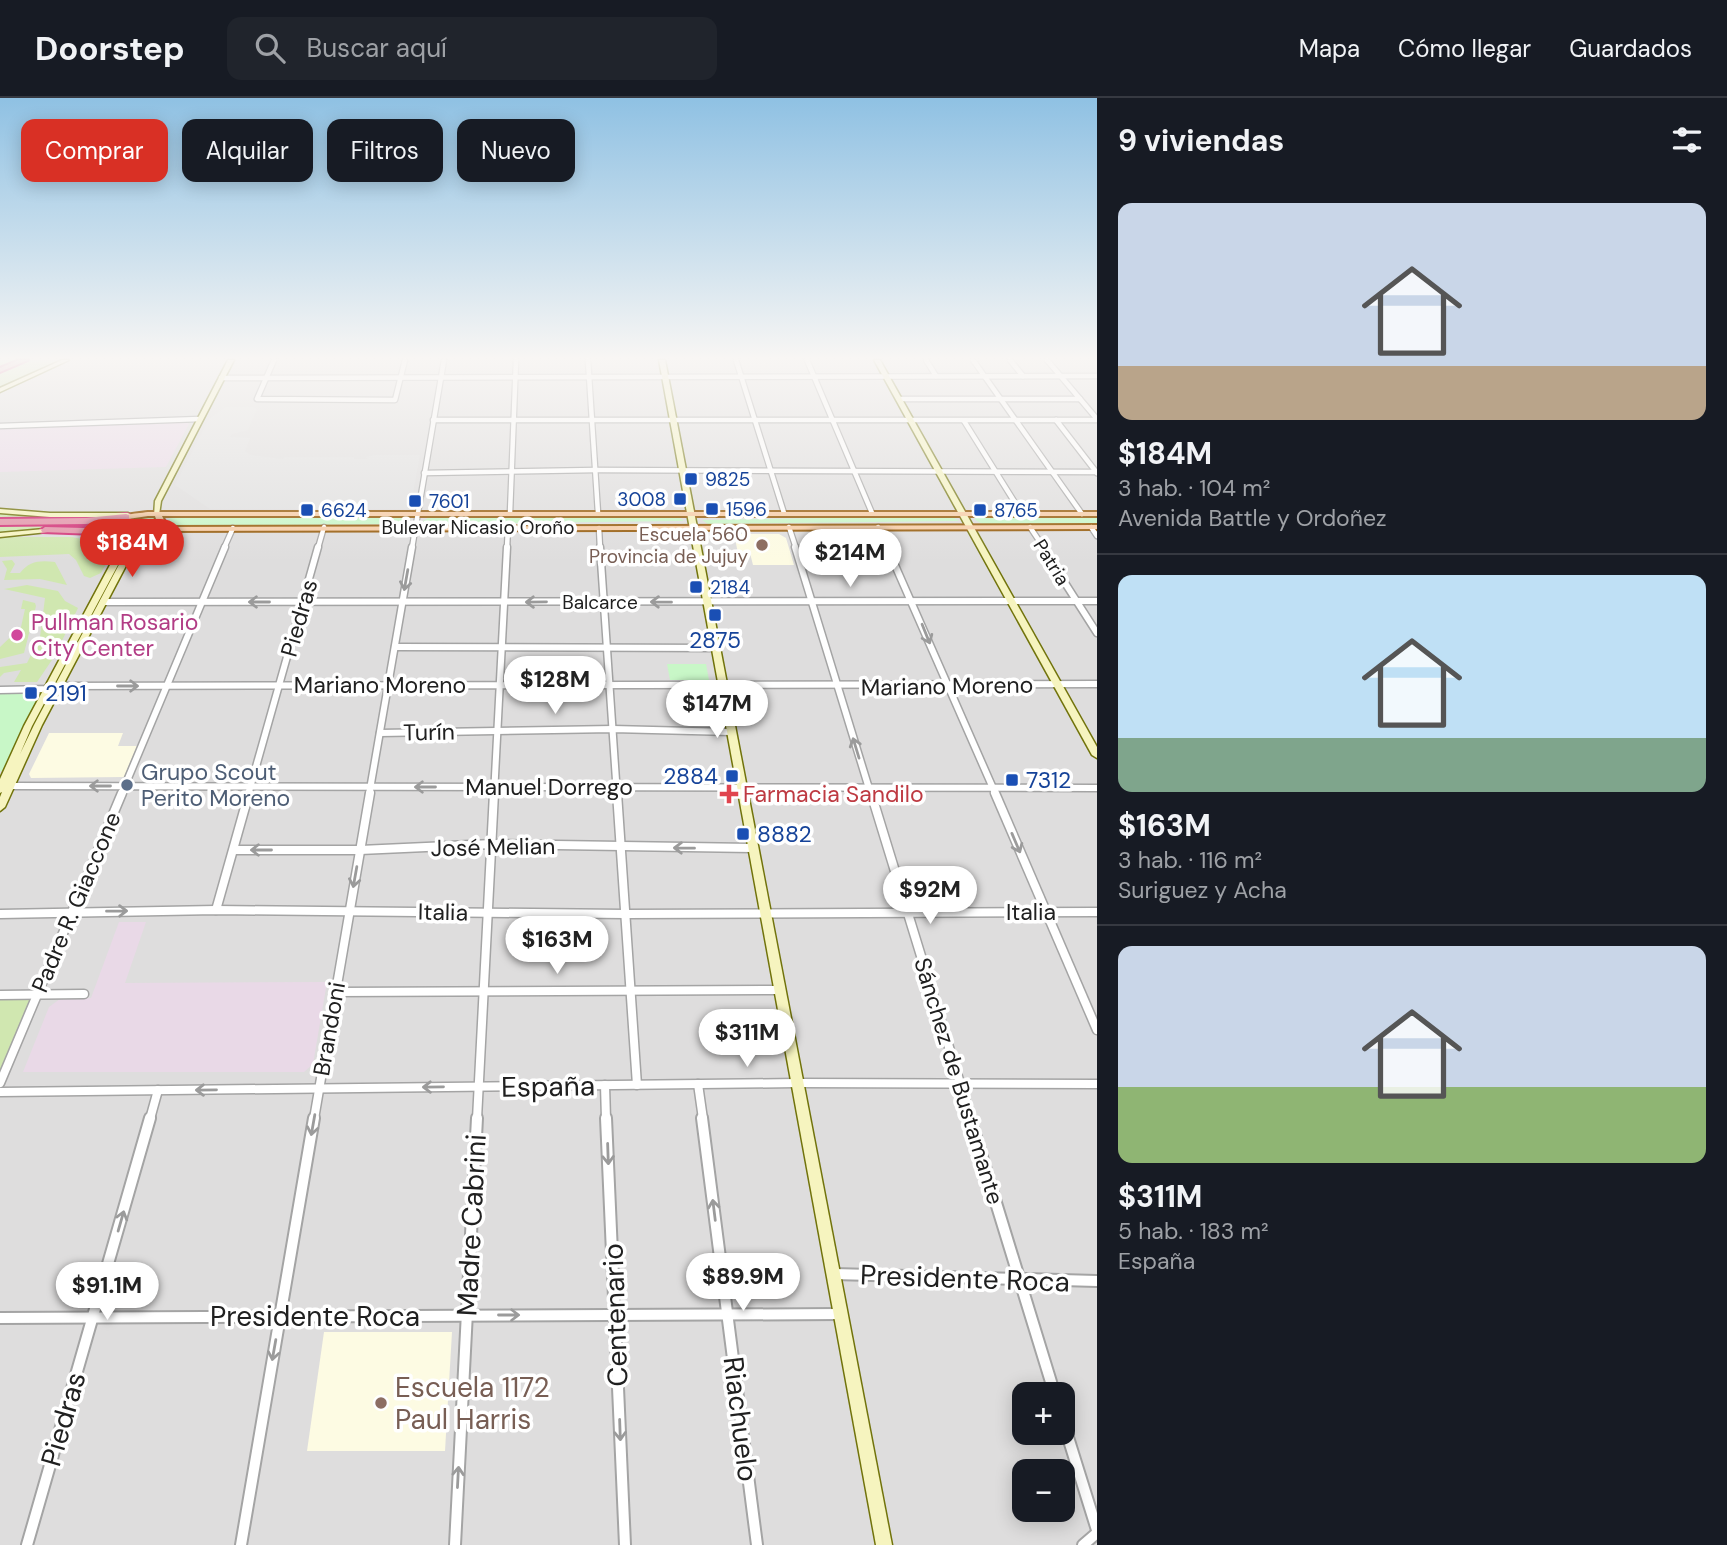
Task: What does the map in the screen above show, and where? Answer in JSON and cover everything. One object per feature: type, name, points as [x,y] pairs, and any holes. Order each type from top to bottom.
[{"type":"highway","points":[[0,522],[86,521],[129,516]]},
{"type":"highway","points":[[0,529],[123,532]]},
{"type":"highway","points":[[72,531],[114,543],[120,555]]},
{"type":"main road","name":"Bulevar Nicasio Oroño","points":[[129,516],[418,513],[1097,514]]},
{"type":"main road","points":[[153,529],[162,519],[157,515]]},
{"type":"main road","points":[[123,532],[117,525],[129,516]]},
{"type":"main road","name":"Bulevar Nicasio Oroño","points":[[123,532],[153,529],[324,527],[1094,527]]},
{"type":"street","points":[[157,515],[158,501],[196,428]]},
{"type":"street","name":"Brandoni","points":[[241,1545],[432,428]]},
{"type":"street","points":[[510,513],[514,428]]},
{"type":"street","points":[[594,428],[598,513]]},
{"type":"street","points":[[675,428],[884,1545]]},
{"type":"street","points":[[757,428],[785,513]]},
{"type":"street","points":[[836,428],[872,513]]},
{"type":"street","points":[[915,428],[1097,755]]},
{"type":"street","name":"Patria","points":[[968,428],[1022,514]]},
{"type":"street","points":[[1020,428],[1082,514]]},
{"type":"street","points":[[1062,428],[1097,472]]},
{"type":"street","points":[[424,473],[596,470],[1097,472]]},
{"type":"street","points":[[142,514],[158,501]]},
{"type":"street","points":[[0,511],[129,516]]},
{"type":"street","name":"Piedras","points":[[216,910],[324,527]]},
{"type":"street","name":"Madre Cabrini","points":[[455,1545],[508,527]]},
{"type":"street","points":[[599,527],[637,1085]]},
{"type":"street","name":"Sánchez de Bustamante","points":[[789,527],[1051,1382]]},
{"type":"street","points":[[878,527],[913,602],[1097,1030]]},
{"type":"street","name":"Patria","points":[[1030,527],[1097,633]]},
{"type":"street","points":[[1094,527],[1097,536]]},
{"type":"street","name":"Padre R. Giaccone","points":[[0,1083],[233,528]]},
{"type":"street","points":[[0,535],[59,530]]},
{"type":"street","points":[[0,807],[4,787],[47,689],[120,555],[125,541],[123,532]]},
{"type":"street","points":[[4,787],[136,540],[143,532]]},
{"type":"street","name":"Balcarce","points":[[103,602],[1097,601]]},
{"type":"street","points":[[395,647],[715,648]]},
{"type":"street","name":"Mariano Moreno","points":[[0,690],[47,689],[60,686],[611,684],[837,687],[1097,684]]},
{"type":"street","name":"Turín","points":[[380,733],[613,729],[731,732]]},
{"type":"street","name":"Manuel Dorrego","points":[[4,787],[1097,788]]},
{"type":"street","name":"José Melian","points":[[234,850],[360,850],[492,844],[752,848]]},
{"type":"street","name":"Italia","points":[[0,914],[216,910],[625,914],[1097,912]]},
{"type":"street","points":[[336,992],[779,990]]},
{"type":"street","points":[[0,995],[84,994]]},
{"type":"street","name":"España","points":[[0,1092],[797,1083],[1097,1084]]},
{"type":"street","name":"Riachuelo","points":[[698,1084],[757,1545]]},
{"type":"street","name":"Centenario","points":[[605,1085],[625,1545]]},
{"type":"street","name":"Piedras","points":[[27,1545],[158,1090]]},
{"type":"street","name":"Presidente Roca","points":[[833,1274],[1097,1281]]},
{"type":"street","name":"Presidente Roca","points":[[0,1318],[841,1314]]},
{"type":"street","points":[[1070,1445],[1097,1532],[1083,1545]]},
{"type":"shaded area","points":[[0,428],[1097,428],[1097,1545],[0,1545]]},
{"type":"shaded area","points":[[187,428],[166,467],[0,472],[0,429]]},
{"type":"shaded area","points":[[205,428],[249,428],[230,437],[250,438],[245,451],[251,455],[283,459],[367,459],[366,457],[374,455],[420,455],[410,509],[210,509],[175,485]]},
{"type":"shaded area","name":"Escuela 560 Provincia de Jujuy","points":[[734,534],[779,534],[786,538],[794,565],[753,565],[750,553],[738,553]]},
{"type":"shaded area","points":[[49,733],[123,733],[118,746],[137,746],[124,777],[31,778],[29,774]]},
{"type":"shaded area","points":[[119,922],[146,922],[125,983],[327,982],[313,1064],[304,1072],[23,1072],[49,1007],[60,999],[91,998]]},
{"type":"shaded area","name":"Escuela 1172 Paul Harris","points":[[324,1332],[452,1332],[445,1451],[307,1451]]},
{"type":"green space","points":[[0,511],[50,515],[158,515],[162,519],[143,532],[59,530],[0,535]]},
{"type":"green space","points":[[405,516],[411,519],[406,524],[164,526],[171,517]]},
{"type":"green space","points":[[951,516],[959,521],[708,524],[702,520]]},
{"type":"green space","points":[[1097,516],[1097,524],[982,524],[974,519],[978,517]]},
{"type":"green space","points":[[429,517],[678,517],[684,521],[422,522]]},
{"type":"green space","points":[[0,537],[72,537],[107,544],[111,546],[112,553],[101,573],[90,578],[84,576],[76,560],[69,554],[0,557]]},
{"type":"green space","points":[[12,560],[15,564],[10,573],[20,573],[35,562],[55,562],[67,585],[40,579],[4,580],[7,569],[2,561]]},
{"type":"green space","points":[[27,585],[58,591],[65,601],[78,608],[54,657],[37,682],[14,682],[21,670],[4,673],[0,677],[0,667],[27,663],[40,637],[45,598],[4,589]]},
{"type":"green space","points":[[23,600],[35,603],[36,606],[24,653],[0,659],[0,647],[21,627],[25,609],[21,609]]},
{"type":"green space","points":[[667,664],[706,664],[709,680],[670,680]]},
{"type":"green space","points":[[47,689],[9,771],[0,771],[0,690]]},
{"type":"green space","points":[[0,995],[37,995],[0,1083]]},
{"type":"place","name":"9825","points":[[691,479]]},
{"type":"place","name":"3008","points":[[680,499]]},
{"type":"place","name":"7601","points":[[415,501]]},
{"type":"place","name":"1596","points":[[712,509]]},
{"type":"place","name":"6624","points":[[307,510]]},
{"type":"place","name":"8765","points":[[980,510]]},
{"type":"place","name":"Escuela 560 Provincia de Jujuy","points":[[762,545]]},
{"type":"place","name":"2184","points":[[696,587]]},
{"type":"place","name":"2875","points":[[715,615]]},
{"type":"place","name":"Pullman Rosario City Center","points":[[17,635]]},
{"type":"place","name":"2191","points":[[31,693]]},
{"type":"place","name":"2884","points":[[732,776]]},
{"type":"place","name":"7312","points":[[1012,780]]},
{"type":"place","name":"Grupo Scout Perito Moreno","points":[[127,785]]},
{"type":"place","name":"Farmacia Sandilo","points":[[729,794]]},
{"type":"place","name":"8882","points":[[743,834]]},
{"type":"place","name":"Escuela 1172 Paul Harris","points":[[381,1403]]}]
